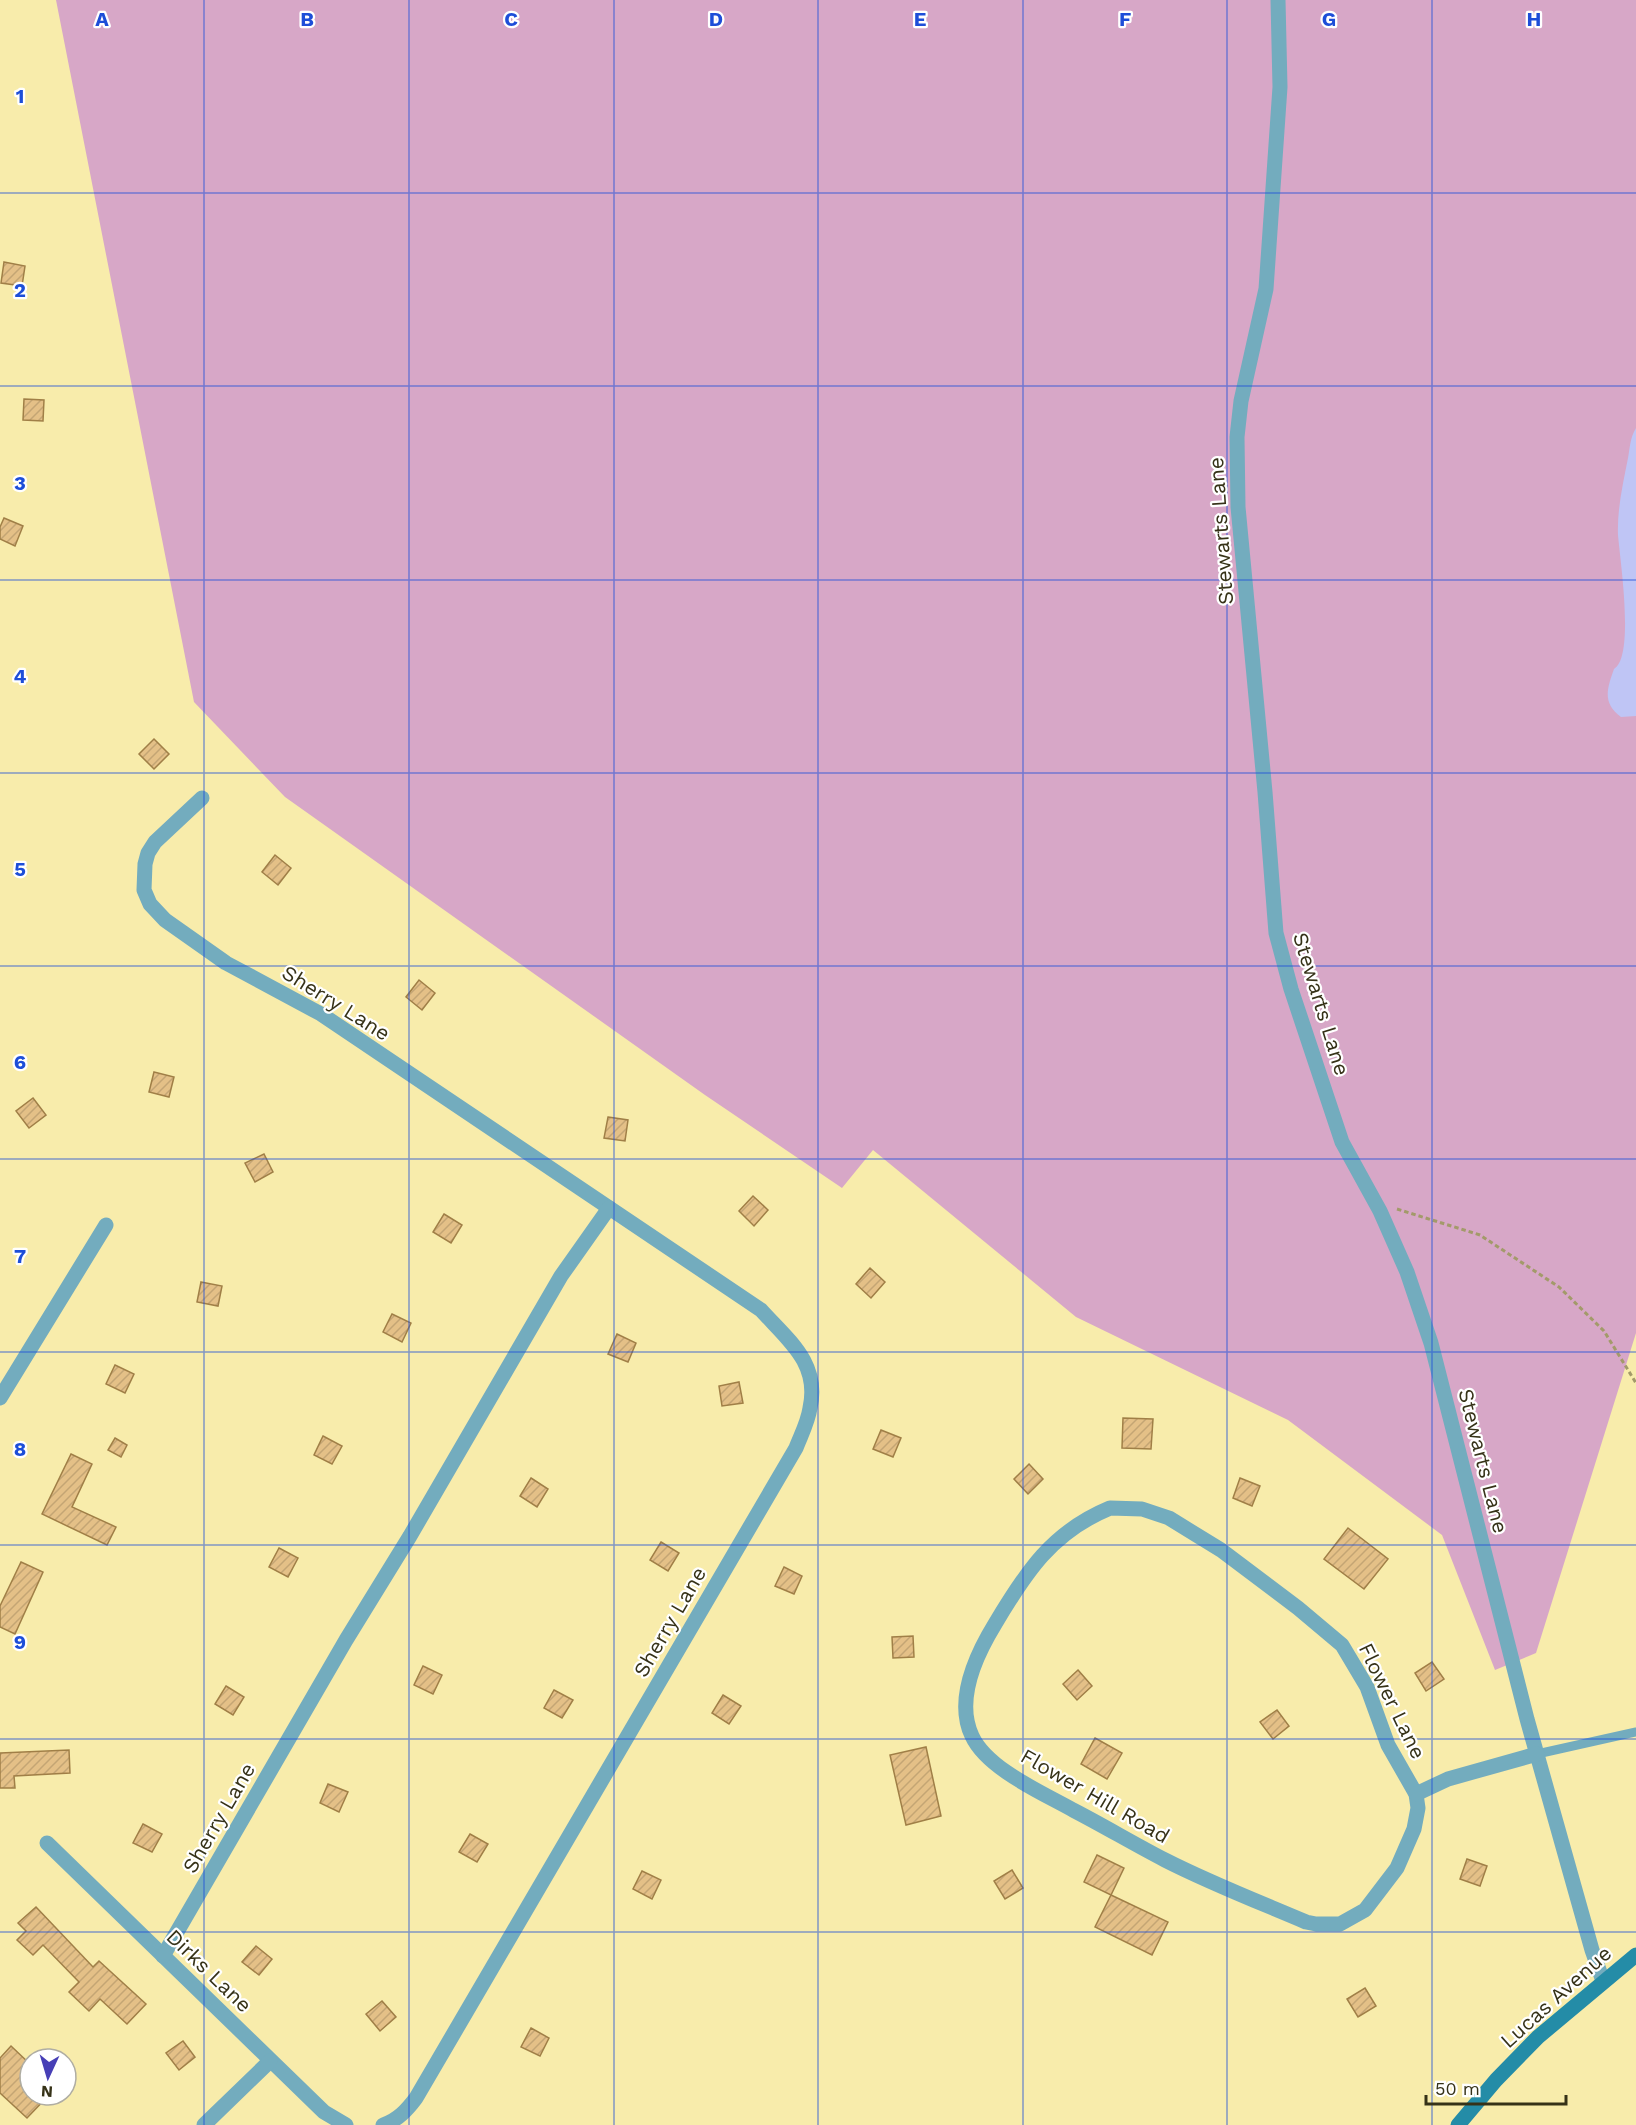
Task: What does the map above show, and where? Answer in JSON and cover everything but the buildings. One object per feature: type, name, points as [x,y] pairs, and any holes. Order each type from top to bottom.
[{"type":"street","name":"Stewarts Lane","points":[[1278,0],[1280,87],[1266,289],[1241,401],[1237,437],[1238,507],[1276,933],[1291,989],[1342,1142],[1375,1203],[1407,1272],[1431,1343],[1537,1754],[1592,1950],[1603,1981]]},
{"type":"street","name":"Sherry Lane","points":[[202,798],[155,842],[148,853],[145,864],[144,890],[150,904],[165,920],[226,963],[321,1014],[761,1310],[799,1351],[810,1372],[812,1393],[810,1410],[796,1448],[416,2098],[407,2110],[392,2122],[383,2125]]},
{"type":"street","name":"Sherry Lane","points":[[163,1956],[345,1640],[410,1536],[561,1276],[609,1208]]},
{"type":"street","points":[[0,1398],[106,1226]]},
{"type":"street","name":"Flower Hill Road","points":[[1298,1608],[1221,1550],[1169,1518],[1143,1509],[1110,1508],[1089,1517],[1063,1534],[1040,1557],[991,1630],[972,1671],[966,1704],[968,1725],[981,1750],[1011,1775],[1166,1861],[1306,1922],[1316,1924],[1340,1924],[1365,1910],[1397,1868],[1414,1829],[1418,1808],[1416,1794]]},
{"type":"street","name":"Flower Lane","points":[[1298,1608],[1342,1645],[1367,1687],[1388,1745],[1416,1794],[1448,1779],[1537,1754]]},
{"type":"street","name":"Dirks Lane","points":[[47,1842],[270,2061],[324,2112],[345,2125]]},
{"type":"street","name":"Lucas Avenue","points":[[1458,2125],[1496,2080],[1538,2037],[1636,1955]]},
{"type":"street","points":[[204,2125],[270,2061]]},
{"type":"lane","points":[[1537,1754],[1636,1732]]},
{"type":"path","points":[[1375,1203],[1480,1234],[1559,1287],[1604,1331],[1636,1383]]},
{"type":"shaded area","points":[[56,0],[1636,0],[1636,1333],[1536,1653],[1495,1670],[1442,1535],[1288,1420],[1076,1317],[873,1150],[842,1188],[705,1095],[285,797],[194,702]]},
{"type":"water","points":[[1636,428],[1636,716],[1621,717],[1611,706],[1608,689],[1624,646],[1625,606],[1618,516],[1630,443]]}]
